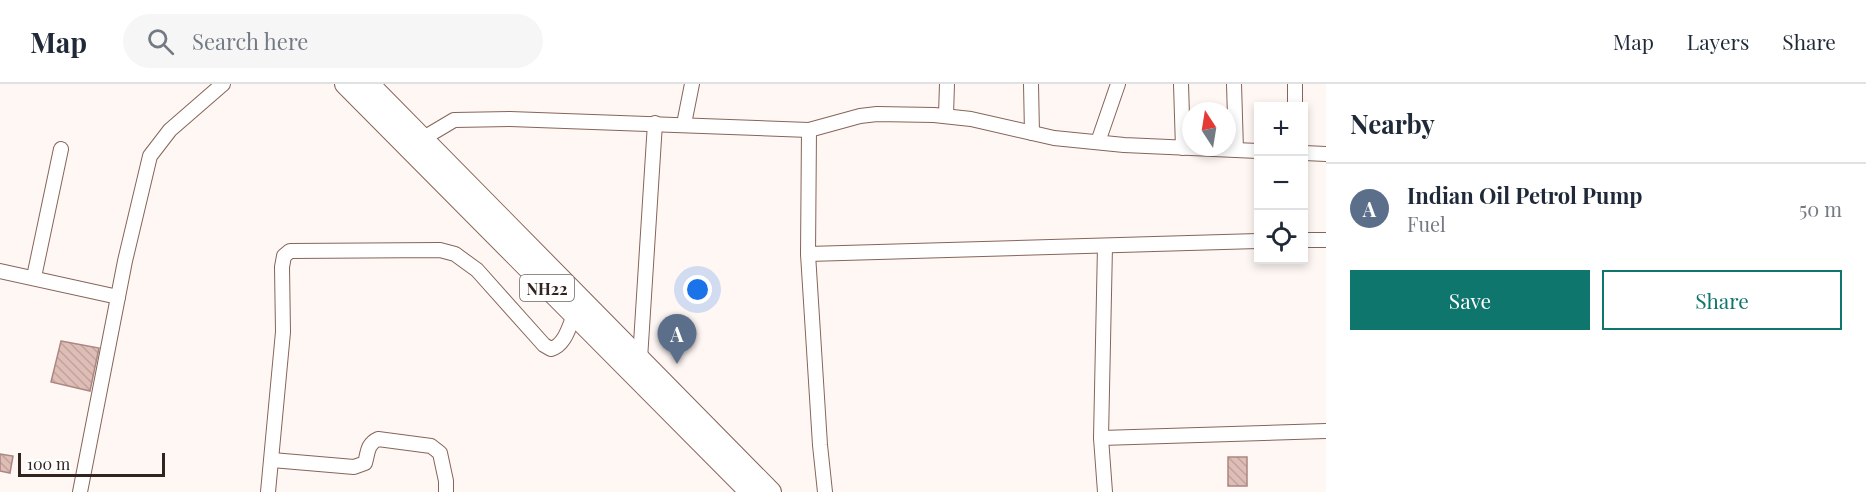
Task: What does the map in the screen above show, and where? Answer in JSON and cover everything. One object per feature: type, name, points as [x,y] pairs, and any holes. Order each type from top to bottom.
[{"type":"highway","name":"NH22","points":[[345,84],[750,492]]},
{"type":"highway","name":"NH22","points":[[369,84],[771,492]]},
{"type":"street","points":[[80,492],[118,297],[150,156],[170,130],[223,84]]},
{"type":"street","points":[[684,124],[692,84]]},
{"type":"street","points":[[946,115],[947,84]]},
{"type":"street","points":[[1031,84],[1032,133]]},
{"type":"street","points":[[1098,142],[1118,84]]},
{"type":"street","points":[[1181,84],[1182,116]]},
{"type":"street","points":[[1234,84],[1235,102]]},
{"type":"street","points":[[1294,84],[1295,102]]},
{"type":"street","points":[[422,139],[454,120],[510,118],[809,130],[839,121],[877,114],[946,115],[1054,138],[1182,148]]},
{"type":"street","points":[[640,360],[655,123]]},
{"type":"street","points":[[809,130],[808,254],[825,492]]},
{"type":"street","points":[[34,278],[61,149]]},
{"type":"street","points":[[1236,150],[1254,151]]},
{"type":"street","points":[[1308,153],[1326,154]]},
{"type":"street","points":[[1308,240],[1326,240]]},
{"type":"street","points":[[808,254],[1254,242]]},
{"type":"street","points":[[1105,246],[1101,438],[1105,492]]},
{"type":"street","points":[[268,492],[283,332],[282,267],[284,256],[290,252],[440,250],[455,254],[477,270],[544,345],[551,349],[563,341],[574,315]]},
{"type":"street","points":[[0,271],[118,297]]},
{"type":"street","points":[[1101,438],[1326,431]]},
{"type":"street","points":[[272,460],[354,467],[365,463],[368,447],[378,440],[430,446],[440,453],[446,492]]},
{"type":"building","points":[[61,341],[99,348],[90,391],[51,382]]},
{"type":"building","points":[[0,454],[13,456],[10,473],[0,471]]},
{"type":"building","points":[[1228,457],[1247,457],[1247,486],[1228,486]]},
{"type":"place","name":"Indian Oil Petrol Pump","points":[[677,364]]}]
